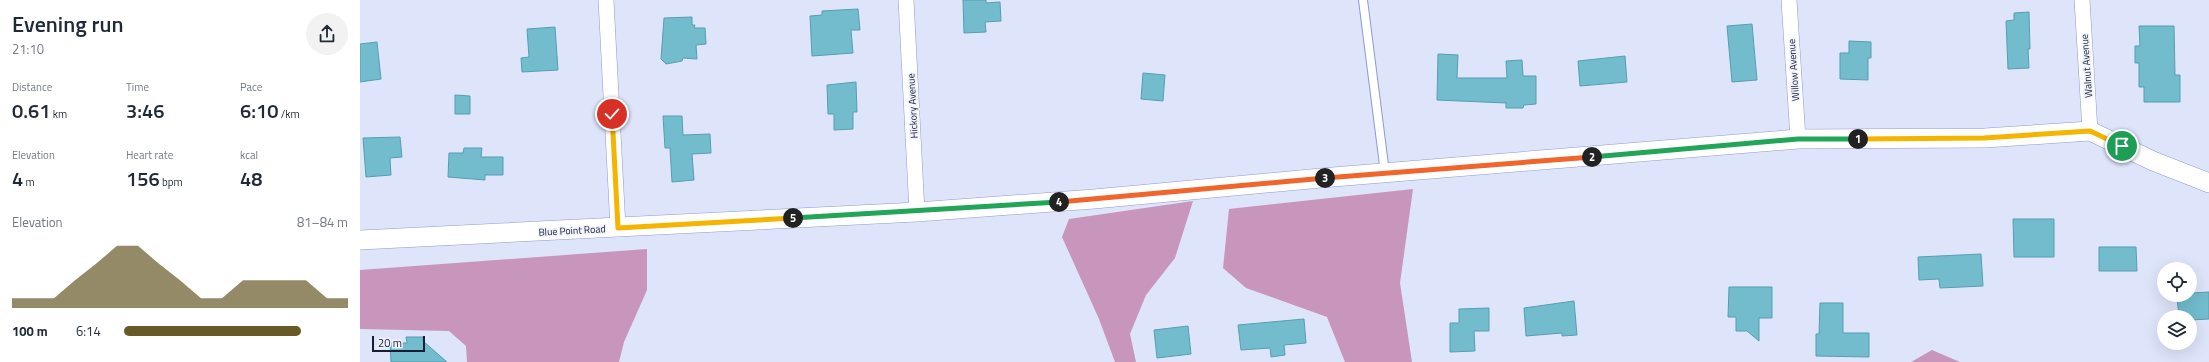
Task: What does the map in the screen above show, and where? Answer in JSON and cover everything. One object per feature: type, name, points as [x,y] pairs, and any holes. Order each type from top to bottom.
[{"type":"street","points":[[606,0],[618,228]]},
{"type":"street","name":"Hickory Avenue","points":[[906,0],[917,212]]},
{"type":"street","name":"Willow Avenue","points":[[1789,0],[1798,139]]},
{"type":"street","name":"Walnut Avenue","points":[[2082,0],[2090,131]]},
{"type":"street","name":"Blue Point Road","points":[[360,240],[917,212],[1094,199],[1798,139],[1984,138],[2090,131],[2153,161],[2209,183]]},
{"type":"lane","points":[[1363,0],[1385,173]]},
{"type":"shaded area","points":[[1413,189],[1400,283],[1412,362],[1345,362],[1327,317],[1246,288],[1223,268],[1229,209]]},
{"type":"shaded area","points":[[1193,201],[1175,258],[1146,295],[1130,334],[1136,362],[1115,362],[1099,319],[1062,237],[1069,219]]},
{"type":"shaded area","points":[[647,249],[647,290],[624,342],[619,362],[467,362],[466,346],[449,331],[360,329],[360,270]]},
{"type":"shaded area","points":[[1932,350],[1960,362],[1911,362]]},
{"type":"building","points":[[963,0],[986,0],[986,3],[1000,2],[1001,21],[985,22],[986,32],[964,33]]},
{"type":"building","points":[[858,9],[860,30],[851,30],[853,53],[812,56],[810,16],[822,15],[822,11]]},
{"type":"building","points":[[2029,12],[2029,68],[2008,69],[2006,21],[2014,20],[2014,13]]},
{"type":"building","points":[[692,17],[692,25],[695,25],[694,28],[705,28],[706,44],[696,45],[697,59],[683,58],[682,61],[666,64],[661,59],[664,18]]},
{"type":"building","points":[[1752,24],[1757,80],[1732,82],[1727,26]]},
{"type":"building","points":[[2139,26],[2174,26],[2175,75],[2180,75],[2180,102],[2144,102],[2144,87],[2139,87],[2139,63],[2135,63],[2135,46],[2140,46]]},
{"type":"building","points":[[555,27],[558,70],[522,72],[521,58],[529,57],[527,29]]},
{"type":"building","points":[[1849,41],[1871,42],[1871,58],[1868,58],[1868,80],[1840,79],[1840,53],[1849,53]]},
{"type":"building","points":[[377,42],[381,79],[360,82],[360,44]]},
{"type":"building","points":[[1438,54],[1458,55],[1457,78],[1507,78],[1506,61],[1522,60],[1523,76],[1536,76],[1536,104],[1524,105],[1523,108],[1506,108],[1506,103],[1437,100]]},
{"type":"building","points":[[1625,56],[1627,82],[1580,86],[1578,61]]},
{"type":"building","points":[[1143,73],[1165,75],[1163,101],[1141,99]]},
{"type":"building","points":[[856,82],[857,112],[853,112],[853,129],[834,130],[834,114],[828,114],[827,85]]},
{"type":"building","points":[[455,95],[470,96],[470,114],[455,114]]},
{"type":"building","points":[[663,116],[682,116],[683,135],[710,134],[711,153],[692,154],[694,180],[672,182],[670,148],[665,148]]},
{"type":"building","points":[[400,137],[402,157],[390,158],[391,175],[366,177],[363,138]]},
{"type":"building","points":[[464,148],[482,148],[481,157],[503,157],[503,175],[485,175],[485,180],[448,177],[449,153],[463,153]]},
{"type":"building","points":[[2013,219],[2054,219],[2054,257],[2014,257]]},
{"type":"building","points":[[2099,247],[2136,247],[2137,271],[2099,271]]},
{"type":"building","points":[[1981,254],[1983,286],[1940,288],[1939,279],[1919,280],[1918,257]]},
{"type":"building","points":[[1729,287],[1772,287],[1772,318],[1759,318],[1759,341],[1747,331],[1736,331],[1736,317],[1728,317]]},
{"type":"building","points":[[2209,292],[2209,319],[2197,320],[2197,310],[2178,310],[2178,302],[2197,302],[2197,293]]},
{"type":"building","points":[[1574,301],[1577,335],[1562,336],[1562,333],[1526,336],[1524,308]]},
{"type":"building","points":[[1820,303],[1843,303],[1843,333],[1869,333],[1869,357],[1816,356],[1816,334],[1819,334]]},
{"type":"building","points":[[1489,308],[1489,331],[1474,331],[1475,351],[1450,352],[1450,323],[1459,323],[1459,309]]},
{"type":"building","points":[[1304,319],[1306,343],[1284,345],[1285,355],[1271,357],[1270,348],[1241,350],[1238,325]]},
{"type":"building","points":[[1188,326],[1191,354],[1157,358],[1154,330]]},
{"type":"building","points":[[406,337],[423,337],[423,341],[447,362],[391,362],[390,343],[407,343]]},
{"type":"route","points":[[612,114],[618,228],[917,212],[1063,202],[1321,178],[1798,139],[1984,138],[2090,131],[2122,146]]}]
